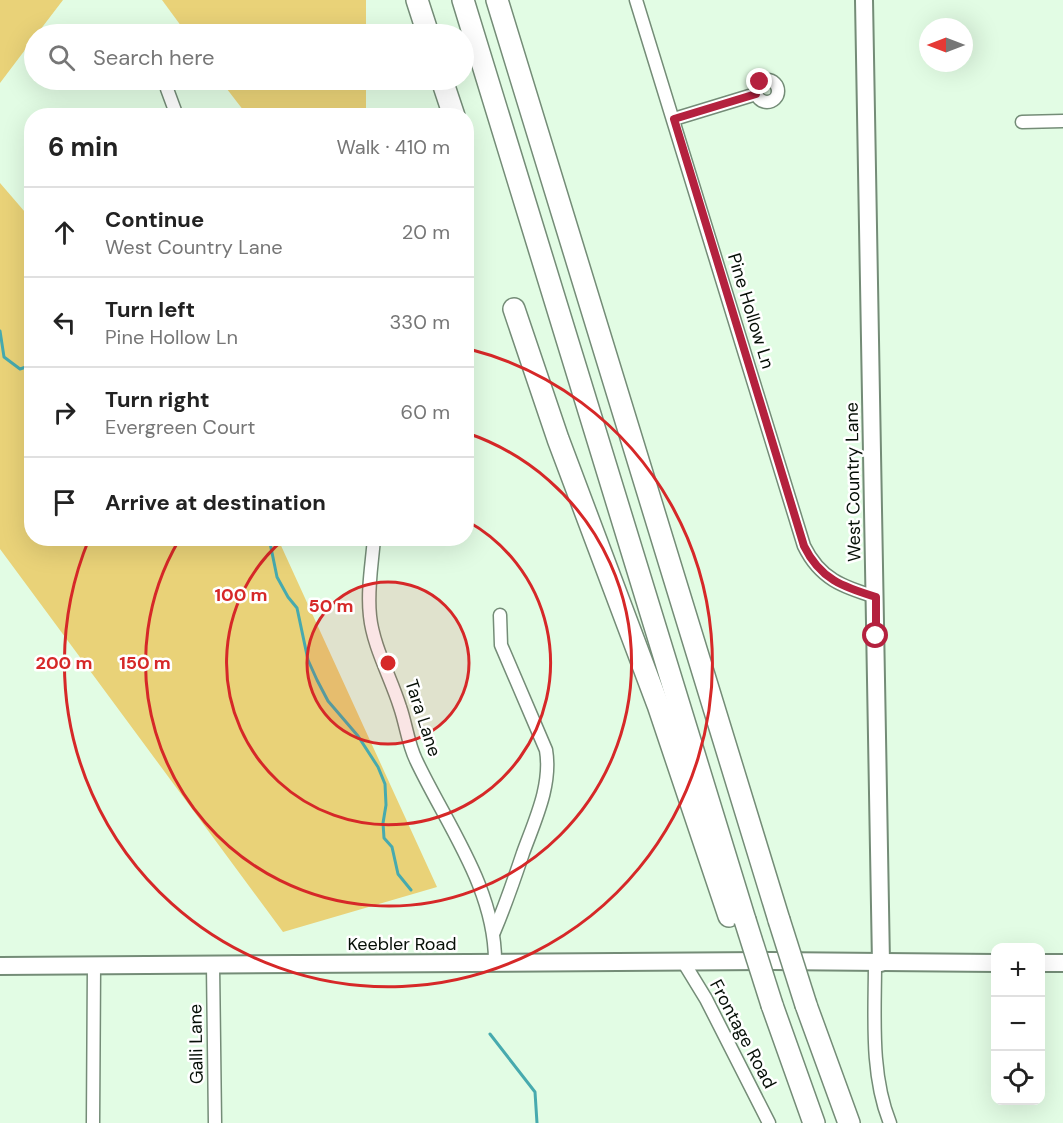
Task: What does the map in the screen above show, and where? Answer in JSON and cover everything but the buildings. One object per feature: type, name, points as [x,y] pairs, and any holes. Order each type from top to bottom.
[{"type":"highway","points":[[417,0],[425,24]]},
{"type":"highway","points":[[463,0],[470,24]]},
{"type":"highway","points":[[497,0],[779,920],[806,1005],[849,1123]]},
{"type":"highway","points":[[474,37],[737,920]]},
{"type":"highway","points":[[445,90],[451,108]]},
{"type":"highway","points":[[514,309],[558,439],[658,705],[766,1004],[783,1036],[814,1123]]},
{"type":"street","name":"Pine Hollow Ln","points":[[636,0],[804,546],[813,562],[833,581],[876,597]]},
{"type":"street","name":"West Country Lane","points":[[864,0],[876,597],[878,963],[875,1022],[878,1073],[890,1123]]},
{"type":"street","points":[[167,90],[174,108]]},
{"type":"street","points":[[674,119],[756,94]]},
{"type":"street","points":[[1022,122],[1063,121]]},
{"type":"street","name":"Tara Lane","points":[[373,546],[368,592],[374,638],[390,676],[414,757],[483,892],[494,932],[495,963]]},
{"type":"street","name":"Tara Lane","points":[[494,932],[543,798],[549,764],[546,750],[501,645],[500,615]]},
{"type":"street","name":"Frontage Road","points":[[684,963],[706,999],[769,1123]]},
{"type":"street","name":"Keebler Road","points":[[0,966],[991,963]]},
{"type":"street","points":[[1045,963],[1063,963]]},
{"type":"street","name":"Galli Lane","points":[[213,965],[215,1123]]},
{"type":"street","points":[[93,1123],[94,966]]},
{"type":"shaded area","points":[[0,0],[63,0],[45,24],[24,24],[24,51],[0,83]]},
{"type":"shaded area","points":[[162,0],[366,0],[366,24],[180,24]]},
{"type":"shaded area","points":[[228,90],[366,90],[366,108],[242,108]]},
{"type":"shaded area","points":[[0,183],[24,211],[24,546],[281,546],[437,887],[283,932],[0,549]]},
{"type":"waterway","points":[[0,331],[4,357],[20,369],[24,368]]},
{"type":"waterway","points":[[271,546],[277,577],[297,608],[308,660],[317,680],[328,701],[358,736],[378,767],[385,784],[384,838],[392,847],[398,874],[411,890]]},
{"type":"waterway","points":[[490,1034],[535,1092],[537,1123]]},
{"type":"route","points":[[760,82],[756,88],[756,94],[674,119],[804,546],[813,562],[833,581],[876,597],[876,636]]}]
